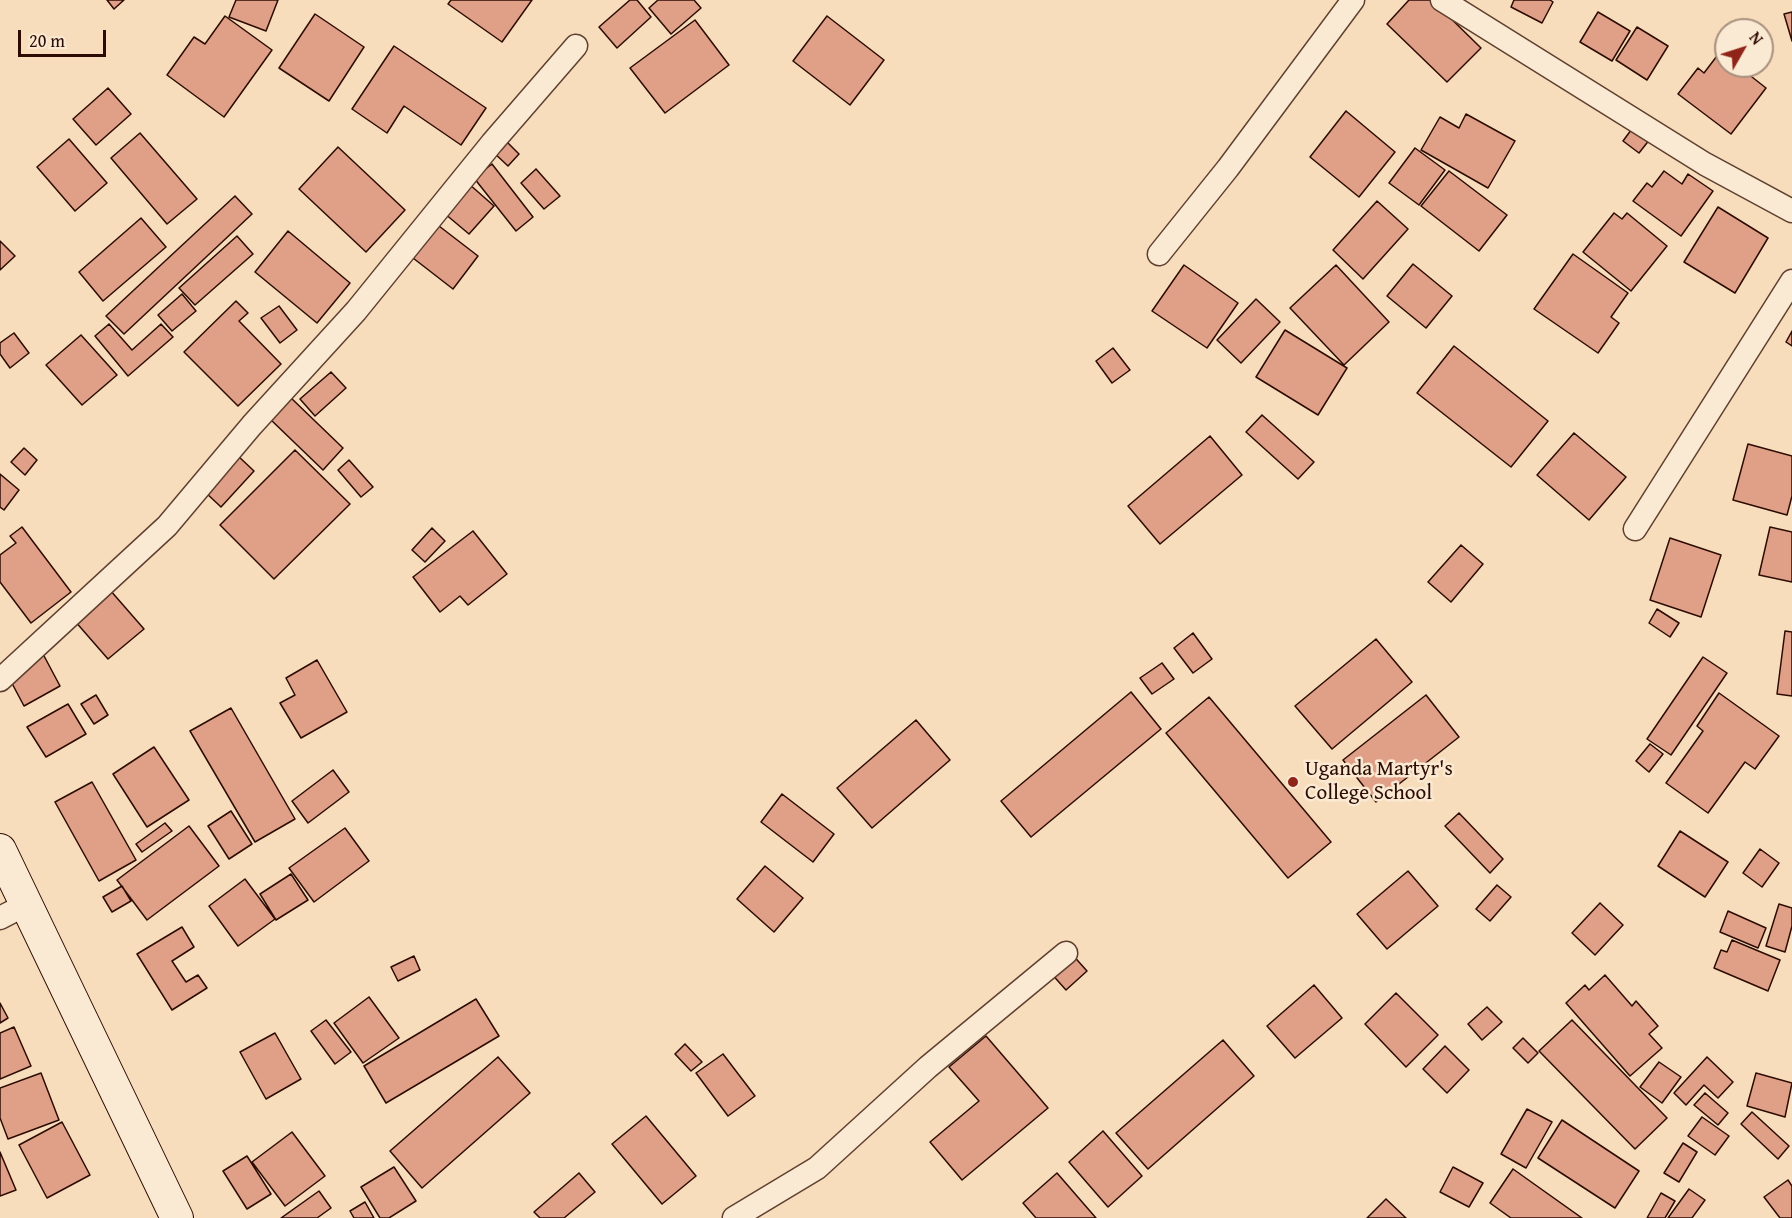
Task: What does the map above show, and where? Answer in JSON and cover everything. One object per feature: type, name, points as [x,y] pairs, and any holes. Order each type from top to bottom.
[{"type":"main road","points":[[0,850],[12,912],[177,1218]]},
{"type":"street","points":[[1158,254],[1228,168],[1353,0]]},
{"type":"street","points":[[1442,0],[1705,164],[1792,211]]},
{"type":"street","points":[[0,680],[167,526],[252,424],[356,311],[492,143],[576,46]]},
{"type":"street","points":[[1635,529],[1792,281]]},
{"type":"street","points":[[734,1218],[817,1168],[928,1067],[1066,952]]},
{"type":"building","points":[[107,0],[124,0],[114,9]]},
{"type":"building","points":[[236,0],[278,0],[266,31],[229,17]]},
{"type":"building","points":[[451,0],[532,0],[502,42],[448,4]]},
{"type":"building","points":[[630,0],[637,0],[651,17],[617,48],[599,27]]},
{"type":"building","points":[[658,0],[694,0],[701,8],[671,34],[649,8]]},
{"type":"building","points":[[1409,0],[1432,0],[1481,48],[1447,82],[1387,24]]},
{"type":"building","points":[[1514,0],[1550,0],[1553,2],[1542,23],[1511,7]]},
{"type":"building","points":[[1598,12],[1630,31],[1612,61],[1580,42]]},
{"type":"building","points":[[1792,12],[1792,41],[1784,14]]},
{"type":"building","points":[[315,14],[364,47],[329,101],[279,68]]},
{"type":"building","points":[[225,16],[272,50],[224,117],[167,75],[194,37],[205,44]]},
{"type":"building","points":[[827,16],[884,60],[850,105],[793,61]]},
{"type":"building","points":[[695,20],[729,65],[665,113],[630,68]]},
{"type":"building","points":[[1637,27],[1668,46],[1647,80],[1616,60]]},
{"type":"building","points":[[394,46],[486,108],[461,145],[404,106],[387,133],[352,109]]},
{"type":"building","points":[[1714,60],[1714,78],[1753,78],[1766,88],[1731,134],[1678,94],[1698,68],[1704,73]]},
{"type":"building","points":[[108,88],[131,114],[96,145],[73,119]]},
{"type":"building","points":[[1346,111],[1395,152],[1359,197],[1310,157]]},
{"type":"building","points":[[1466,114],[1515,141],[1488,188],[1421,150],[1440,117],[1459,128]]},
{"type":"building","points":[[1637,122],[1654,134],[1639,153],[1623,141]]},
{"type":"building","points":[[140,133],[197,199],[167,224],[111,158]]},
{"type":"building","points":[[503,138],[519,154],[508,166],[491,150]]},
{"type":"building","points":[[69,139],[107,183],[75,211],[37,167]]},
{"type":"building","points":[[338,147],[405,210],[366,252],[299,189]]},
{"type":"building","points":[[1415,148],[1445,170],[1419,205],[1389,183]]},
{"type":"building","points":[[492,164],[533,217],[516,231],[474,178]]},
{"type":"building","points":[[536,169],[560,196],[544,209],[521,183]]},
{"type":"building","points":[[1449,171],[1507,215],[1479,251],[1421,206]]},
{"type":"building","points":[[1664,171],[1682,184],[1688,174],[1713,191],[1681,236],[1633,201],[1647,183],[1652,187]]},
{"type":"building","points":[[469,184],[494,206],[469,234],[444,213]]},
{"type":"building","points":[[235,196],[252,214],[124,334],[106,316]]},
{"type":"building","points":[[1377,201],[1408,229],[1363,279],[1333,250]]},
{"type":"building","points":[[1718,207],[1768,238],[1735,293],[1684,262]]},
{"type":"building","points":[[1614,213],[1622,219],[1627,213],[1667,246],[1631,291],[1583,252]]},
{"type":"building","points":[[141,218],[166,247],[103,301],[79,272]]},
{"type":"building","points":[[439,226],[478,256],[453,289],[413,258]]},
{"type":"building","points":[[288,231],[350,283],[317,323],[255,272]]},
{"type":"building","points":[[237,236],[253,254],[195,305],[179,288]]},
{"type":"building","points":[[0,241],[15,256],[0,270]]},
{"type":"building","points":[[1573,254],[1628,293],[1611,317],[1619,323],[1598,353],[1534,309]]},
{"type":"building","points":[[1413,264],[1452,296],[1426,328],[1387,296]]},
{"type":"building","points":[[1184,265],[1238,303],[1207,348],[1152,311]]},
{"type":"building","points":[[1336,265],[1389,322],[1344,365],[1290,308]]},
{"type":"building","points":[[182,294],[196,311],[172,331],[158,315]]},
{"type":"building","points":[[1256,299],[1280,322],[1241,363],[1217,340]]},
{"type":"building","points":[[236,301],[248,313],[239,321],[281,364],[238,406],[184,352]]},
{"type":"building","points":[[279,306],[297,330],[280,343],[261,318]]},
{"type":"building","points":[[109,324],[132,350],[161,324],[173,337],[128,376],[95,336]]},
{"type":"building","points":[[1285,330],[1347,368],[1318,415],[1256,377]]},
{"type":"building","points":[[1792,331],[1792,346],[1786,342]]},
{"type":"building","points":[[14,333],[29,353],[10,368],[0,354],[0,343]]},
{"type":"building","points":[[81,335],[117,375],[82,405],[46,365]]},
{"type":"building","points":[[1454,346],[1548,421],[1511,467],[1417,393]]},
{"type":"building","points":[[1113,348],[1130,370],[1112,383],[1096,361]]},
{"type":"building","points":[[331,372],[346,388],[315,416],[300,399]]},
{"type":"building","points":[[290,397],[343,448],[323,470],[270,419]]},
{"type":"building","points":[[1262,415],[1314,462],[1298,479],[1246,432]]},
{"type":"building","points":[[1574,433],[1626,477],[1589,520],[1537,475]]},
{"type":"building","points":[[1210,436],[1242,475],[1160,544],[1128,506]]},
{"type":"building","points":[[1748,444],[1792,456],[1792,496],[1787,515],[1733,500]]},
{"type":"building","points":[[24,448],[37,460],[25,475],[11,462]]},
{"type":"building","points":[[295,450],[350,504],[274,579],[220,525]]},
{"type":"building","points":[[237,455],[254,471],[221,507],[204,491]]},
{"type":"building","points":[[349,460],[373,487],[361,497],[338,470]]},
{"type":"building","points":[[0,474],[19,490],[4,510],[0,507]]},
{"type":"building","points":[[22,527],[71,592],[31,623],[0,582],[0,555],[16,543],[10,536]]},
{"type":"building","points":[[1770,527],[1792,532],[1792,582],[1759,575]]},
{"type":"building","points":[[432,528],[445,541],[425,562],[412,550]]},
{"type":"building","points":[[473,531],[507,574],[468,605],[460,596],[440,612],[413,577]]},
{"type":"building","points":[[1670,538],[1721,555],[1701,617],[1650,600]]},
{"type":"building","points":[[1461,545],[1483,564],[1451,602],[1428,582]]},
{"type":"building","points":[[110,590],[144,629],[108,659],[74,620]]},
{"type":"building","points":[[1657,609],[1679,623],[1670,637],[1649,623]]},
{"type":"building","points":[[1785,631],[1792,632],[1792,696],[1777,694]]},
{"type":"building","points":[[1193,633],[1212,659],[1193,673],[1174,648]]},
{"type":"building","points":[[1376,639],[1412,682],[1332,749],[1295,706]]},
{"type":"building","points":[[43,654],[60,686],[24,706],[7,674]]},
{"type":"building","points":[[1703,657],[1727,673],[1671,755],[1647,739]]},
{"type":"building","points":[[317,660],[347,712],[301,738],[280,703],[295,695],[286,678]]},
{"type":"building","points":[[1162,663],[1174,679],[1152,694],[1140,678]]},
{"type":"building","points":[[1131,692],[1161,729],[1031,837],[1001,801]]},
{"type":"building","points":[[1719,693],[1779,736],[1755,769],[1745,762],[1708,813],[1666,783],[1703,731],[1697,726]]},
{"type":"building","points":[[96,695],[108,715],[94,724],[81,704]]},
{"type":"building","points":[[1426,695],[1459,737],[1376,802],[1343,760]]},
{"type":"building","points":[[1209,697],[1331,842],[1288,878],[1166,733]]},
{"type":"building","points":[[68,704],[86,734],[46,757],[27,727]]},
{"type":"building","points":[[231,708],[295,819],[255,842],[190,731]]},
{"type":"building","points":[[916,720],[950,760],[872,828],[837,788]]},
{"type":"building","points":[[1650,744],[1663,754],[1649,772],[1636,761]]},
{"type":"building","points":[[154,747],[189,800],[147,827],[113,774]]},
{"type":"building","points":[[333,770],[349,792],[308,823],[292,801]]},
{"type":"building","points":[[92,782],[136,860],[99,881],[55,802]]},
{"type":"building","points":[[782,794],[834,834],[813,862],[761,822]]},
{"type":"building","points":[[231,811],[252,844],[229,859],[208,826]]},
{"type":"building","points":[[1459,813],[1503,859],[1490,873],[1445,826]]},
{"type":"building","points":[[165,823],[172,831],[142,852],[136,844]]},
{"type":"building","points":[[189,826],[219,866],[147,920],[117,880]]},
{"type":"building","points":[[345,828],[369,861],[314,902],[289,868]]},
{"type":"building","points":[[1680,831],[1728,862],[1705,897],[1658,866]]},
{"type":"building","points":[[1760,849],[1779,863],[1762,887],[1743,873]]},
{"type":"building","points":[[765,866],[803,898],[774,932],[737,899]]},
{"type":"building","points":[[1408,871],[1438,906],[1387,949],[1357,914]]},
{"type":"building","points":[[291,874],[308,900],[276,920],[260,894]]},
{"type":"building","points":[[245,879],[275,919],[238,946],[209,906]]},
{"type":"building","points":[[1497,885],[1511,897],[1490,921],[1476,909]]},
{"type":"building","points":[[122,886],[131,901],[112,912],[103,897]]},
{"type":"building","points":[[1600,903],[1623,925],[1595,955],[1572,933]]},
{"type":"building","points":[[1779,904],[1792,908],[1792,926],[1785,952],[1766,946]]},
{"type":"building","points":[[1728,911],[1766,928],[1758,948],[1720,932]]},
{"type":"building","points":[[182,927],[194,947],[172,961],[186,982],[198,975],[207,988],[172,1010],[137,954]]},
{"type":"building","points":[[1732,940],[1780,960],[1768,991],[1714,968],[1721,950],[1727,952]]},
{"type":"building","points":[[1070,952],[1087,971],[1066,990],[1049,971]]},
{"type":"building","points":[[414,956],[420,970],[398,981],[391,967]]},
{"type":"building","points":[[1605,975],[1632,1006],[1636,1001],[1658,1026],[1649,1034],[1662,1048],[1630,1076],[1566,1003],[1585,985],[1589,990]]},
{"type":"building","points":[[1314,985],[1342,1018],[1295,1058],[1267,1026]]},
{"type":"building","points":[[1396,993],[1438,1035],[1406,1067],[1365,1024]]},
{"type":"building","points":[[369,997],[399,1038],[363,1063],[334,1023]]},
{"type":"building","points":[[476,999],[499,1036],[386,1103],[364,1066]]},
{"type":"building","points":[[0,1003],[8,1018],[0,1023]]},
{"type":"building","points":[[1487,1007],[1502,1022],[1482,1040],[1468,1024]]},
{"type":"building","points":[[326,1020],[351,1052],[335,1064],[311,1031]]},
{"type":"building","points":[[1572,1020],[1667,1118],[1635,1149],[1539,1051]]},
{"type":"building","points":[[14,1027],[31,1066],[0,1079],[0,1033]]},
{"type":"building","points":[[275,1033],[301,1079],[266,1099],[240,1052]]},
{"type":"building","points":[[986,1036],[1048,1108],[962,1180],[930,1142],[979,1101],[949,1067]]},
{"type":"building","points":[[1523,1038],[1538,1053],[1528,1063],[1513,1048]]},
{"type":"building","points":[[1223,1040],[1254,1076],[1148,1169],[1116,1133]]},
{"type":"building","points":[[685,1044],[702,1062],[691,1071],[675,1054]]},
{"type":"building","points":[[1445,1046],[1469,1070],[1447,1093],[1423,1069]]},
{"type":"building","points":[[723,1054],[755,1096],[728,1116],[696,1073]]},
{"type":"building","points":[[498,1057],[530,1093],[422,1188],[390,1151]]},
{"type":"building","points":[[1707,1057],[1733,1082],[1718,1098],[1704,1085],[1686,1105],[1674,1093]]},
{"type":"building","points":[[1659,1062],[1681,1077],[1662,1103],[1640,1087]]},
{"type":"building","points":[[41,1073],[59,1120],[8,1139],[0,1118],[0,1088]]},
{"type":"building","points":[[1756,1073],[1792,1083],[1785,1117],[1747,1106]]},
{"type":"building","points":[[1705,1093],[1728,1113],[1718,1125],[1694,1105]]},
{"type":"building","points":[[1527,1109],[1552,1122],[1526,1168],[1501,1154]]},
{"type":"building","points":[[1752,1112],[1789,1146],[1778,1159],[1741,1124]]},
{"type":"building","points":[[646,1116],[696,1176],[662,1204],[612,1144]]},
{"type":"building","points":[[1702,1117],[1729,1136],[1715,1155],[1688,1136]]},
{"type":"building","points":[[1562,1120],[1639,1171],[1615,1208],[1538,1158]]},
{"type":"building","points":[[62,1122],[90,1175],[47,1198],[19,1145]]},
{"type":"building","points":[[1103,1131],[1142,1176],[1108,1207],[1069,1162]]},
{"type":"building","points":[[292,1132],[325,1176],[285,1206],[252,1162]]},
{"type":"building","points":[[1683,1143],[1697,1152],[1679,1182],[1664,1173]]},
{"type":"building","points":[[0,1152],[16,1190],[0,1196]]},
{"type":"building","points":[[247,1156],[271,1194],[247,1209],[223,1171]]},
{"type":"building","points":[[394,1167],[416,1201],[389,1218],[380,1218],[361,1187]]},
{"type":"building","points":[[1453,1167],[1483,1183],[1469,1207],[1440,1192]]},
{"type":"building","points":[[1513,1169],[1582,1218],[1511,1218],[1490,1203]]},
{"type":"building","points":[[579,1173],[595,1192],[564,1218],[540,1218],[534,1212]]},
{"type":"building","points":[[1057,1173],[1096,1218],[1036,1218],[1023,1203]]},
{"type":"building","points":[[1788,1180],[1792,1186],[1792,1218],[1780,1218],[1764,1197]]},
{"type":"building","points":[[1689,1189],[1705,1200],[1692,1218],[1668,1218]]},
{"type":"building","points":[[319,1191],[331,1208],[317,1218],[281,1218]]},
{"type":"building","points":[[1661,1193],[1675,1201],[1665,1218],[1647,1218]]},
{"type":"building","points":[[1386,1199],[1406,1218],[1367,1218]]},
{"type":"building","points":[[365,1202],[374,1218],[354,1218],[350,1211]]},
{"type":"place","name":"Uganda Martyr's College School","points":[[1293,782]]}]
